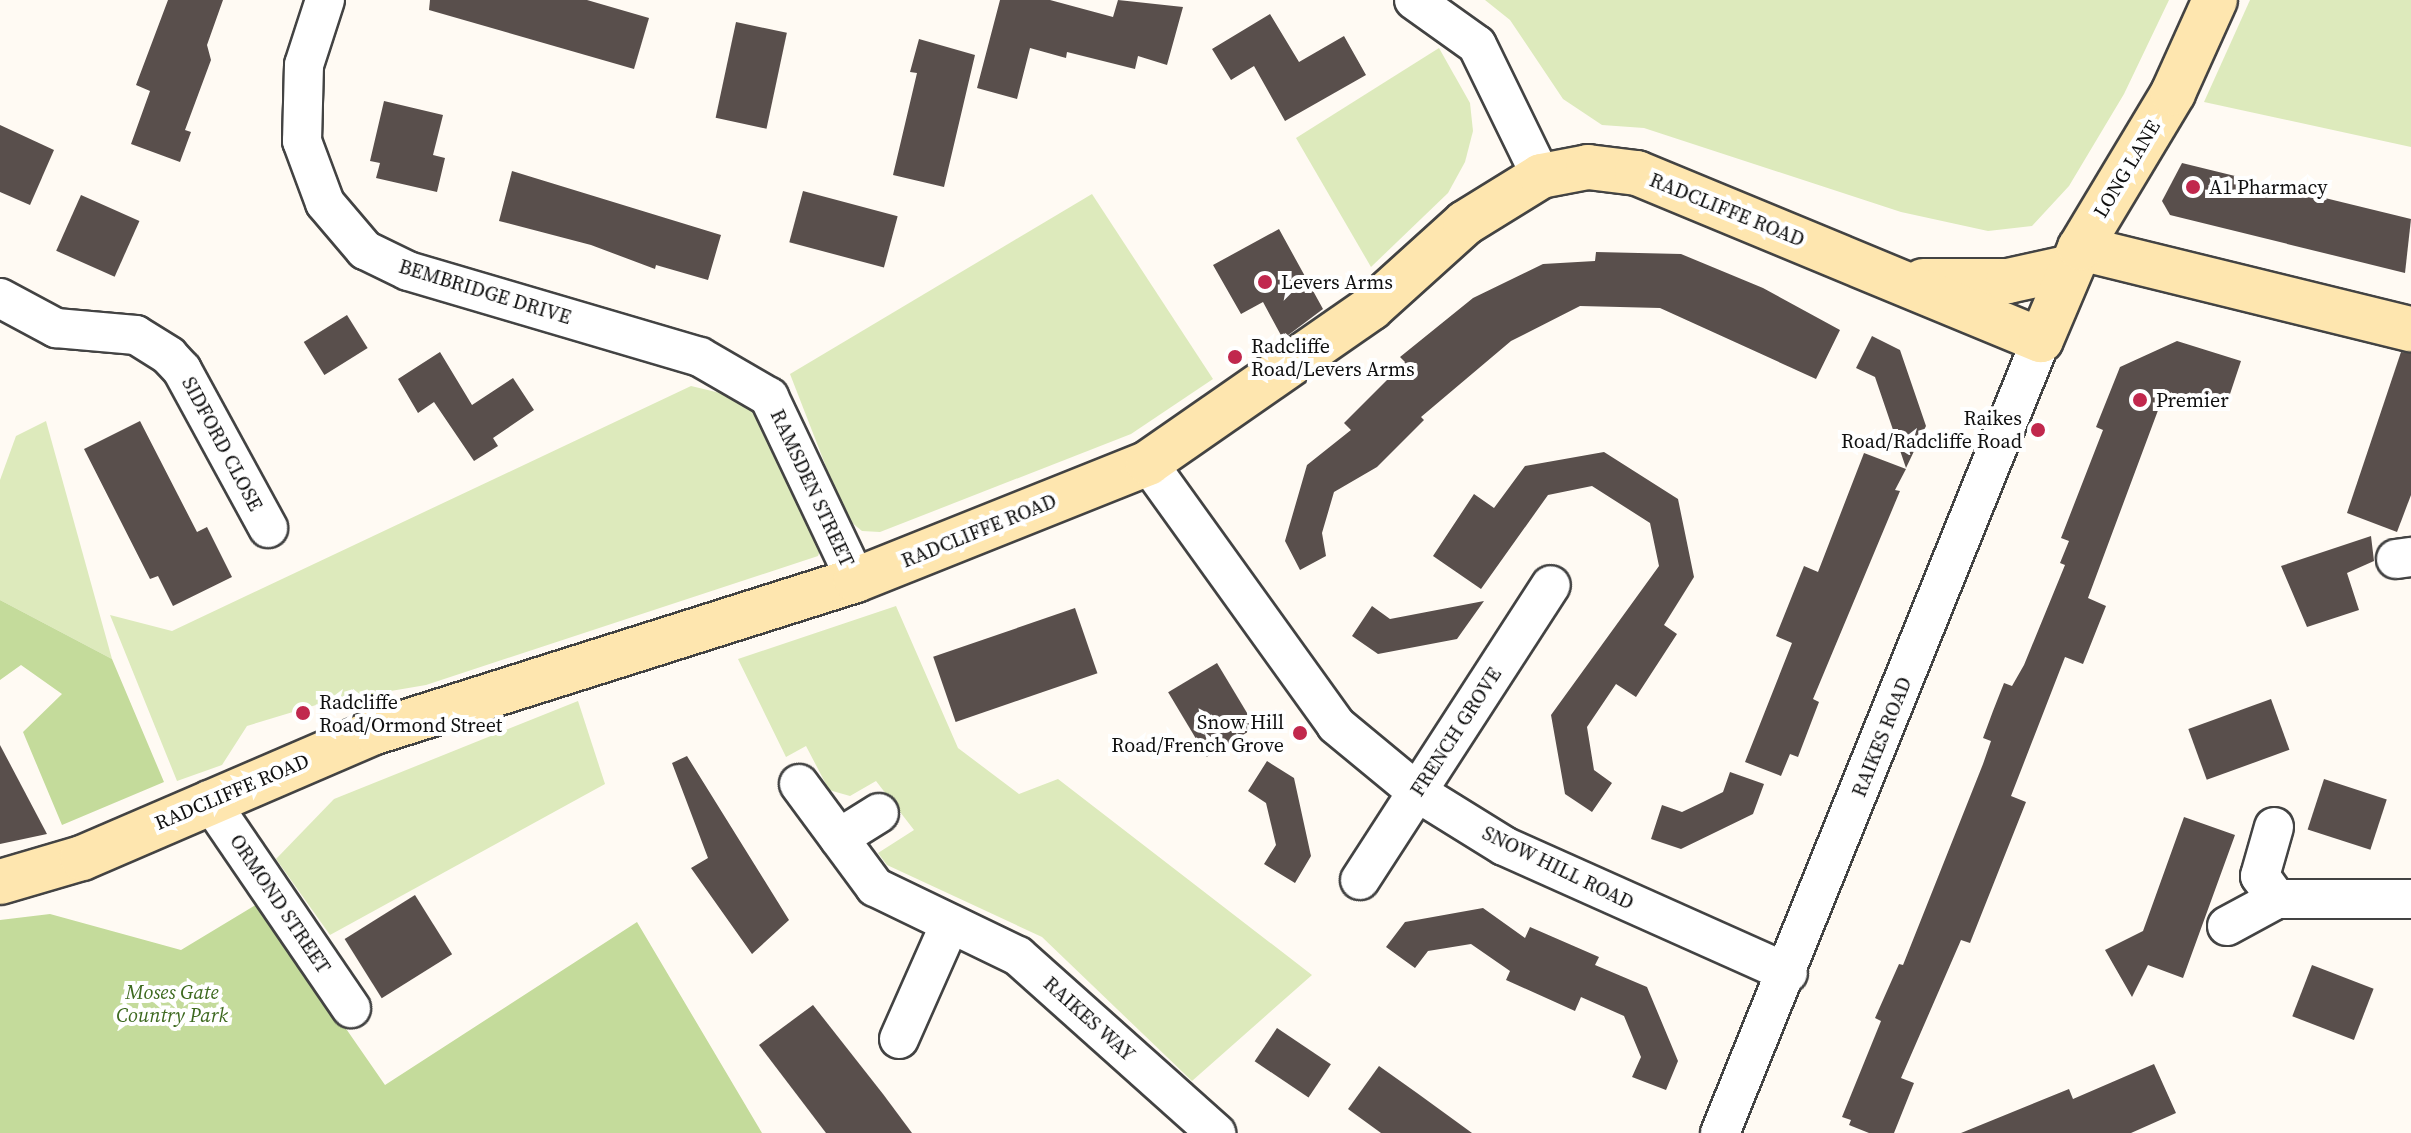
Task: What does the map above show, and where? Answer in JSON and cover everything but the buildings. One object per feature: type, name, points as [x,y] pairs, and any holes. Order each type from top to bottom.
[{"type":"main road","name":"LONG LANE","points":[[2041,340],[2075,258],[2173,93],[2215,0]]},
{"type":"main road","name":"RADCLIFFE ROAD","points":[[0,882],[82,858],[199,805],[375,732],[722,626],[856,580],[1148,463],[1371,308],[1465,223],[1541,176],[1588,167],[1637,173],[2041,340]]},
{"type":"main road","name":"RADCLIFFE ROAD","points":[[1891,278],[1976,284],[2075,258],[2411,329]]},
{"type":"street","name":"BEMBRIDGE DRIVE","points":[[325,0],[304,65],[302,141],[325,203],[365,250],[408,271],[700,357],[769,397]]},
{"type":"street","points":[[1414,0],[1477,45],[1541,176]]},
{"type":"street","name":"SIDFORD CLOSE","points":[[0,298],[56,328],[136,335],[169,356],[182,370],[268,528]]},
{"type":"street","name":"RAIKES ROAD","points":[[1720,1133],[1788,973],[2041,340]]},
{"type":"street","name":"RAMSDEN STREET","points":[[769,397],[856,580]]},
{"type":"street","name":"SNOW HILL ROAD","points":[[1148,463],[1336,725],[1417,792],[1504,846],[1788,973]]},
{"type":"street","name":"FRENCH GROVE","points":[[1360,880],[1551,585]]},
{"type":"street","name":"RAIKES WAY","points":[[799,784],[875,887],[1018,956],[1216,1133]]},
{"type":"street","name":"ORMOND STREET","points":[[199,805],[351,1008]]},
{"type":"street","points":[[839,838],[879,813]]},
{"type":"street","points":[[2274,827],[2260,876],[2277,899]]},
{"type":"street","points":[[2227,926],[2277,899],[2411,899]]},
{"type":"street","points":[[899,1039],[950,924]]},
{"type":"green space","points":[[1485,0],[2169,0],[2124,94],[2069,186],[2032,226],[1988,231],[1901,212],[1644,128],[1602,125],[1563,99],[1510,20]]},
{"type":"green space","points":[[2250,0],[2411,0],[2411,147],[2204,102]]},
{"type":"green space","points":[[1439,48],[1470,103],[1473,131],[1465,162],[1448,193],[1371,267],[1296,138]]},
{"type":"green space","points":[[1092,194],[1213,379],[1131,434],[880,532],[862,531],[846,518],[790,374]]},
{"type":"green space","points":[[691,386],[758,402],[823,543],[818,556],[426,685],[326,702],[247,726],[222,765],[177,781],[110,615],[172,631]]},
{"type":"green space","points":[[46,421],[112,659],[0,600],[0,480],[16,436]]},
{"type":"green space","points":[[0,600],[112,659],[164,782],[62,825],[23,732],[62,694],[21,665],[0,680]]},
{"type":"green space","points":[[896,606],[958,748],[1019,794],[1058,779],[1312,975],[1192,1081],[1042,937],[887,865],[878,853],[914,830],[876,781],[850,796],[829,790],[806,746],[786,757],[738,659]]},
{"type":"green space","points":[[578,701],[605,784],[330,935],[276,859],[334,799]]},
{"type":"green space","name":"Moses Gate Country Park","points":[[259,903],[385,1085],[637,922],[762,1133],[0,1133],[0,920],[50,914],[181,950]]},
{"type":"place","name":"A1 Pharmacy","points":[[2193,187]]},
{"type":"place","name":"Levers Arms","points":[[1265,282]]},
{"type":"place","name":"Radcliffe Road/Levers Arms","points":[[1235,357]]},
{"type":"place","name":"Premier","points":[[2140,400]]},
{"type":"place","name":"Raikes Road/Radcliffe Road","points":[[2038,430]]},
{"type":"place","name":"Radcliffe Road/Ormond Street","points":[[303,713]]},
{"type":"place","name":"Snow Hill Road/French Grove","points":[[1300,733]]}]
